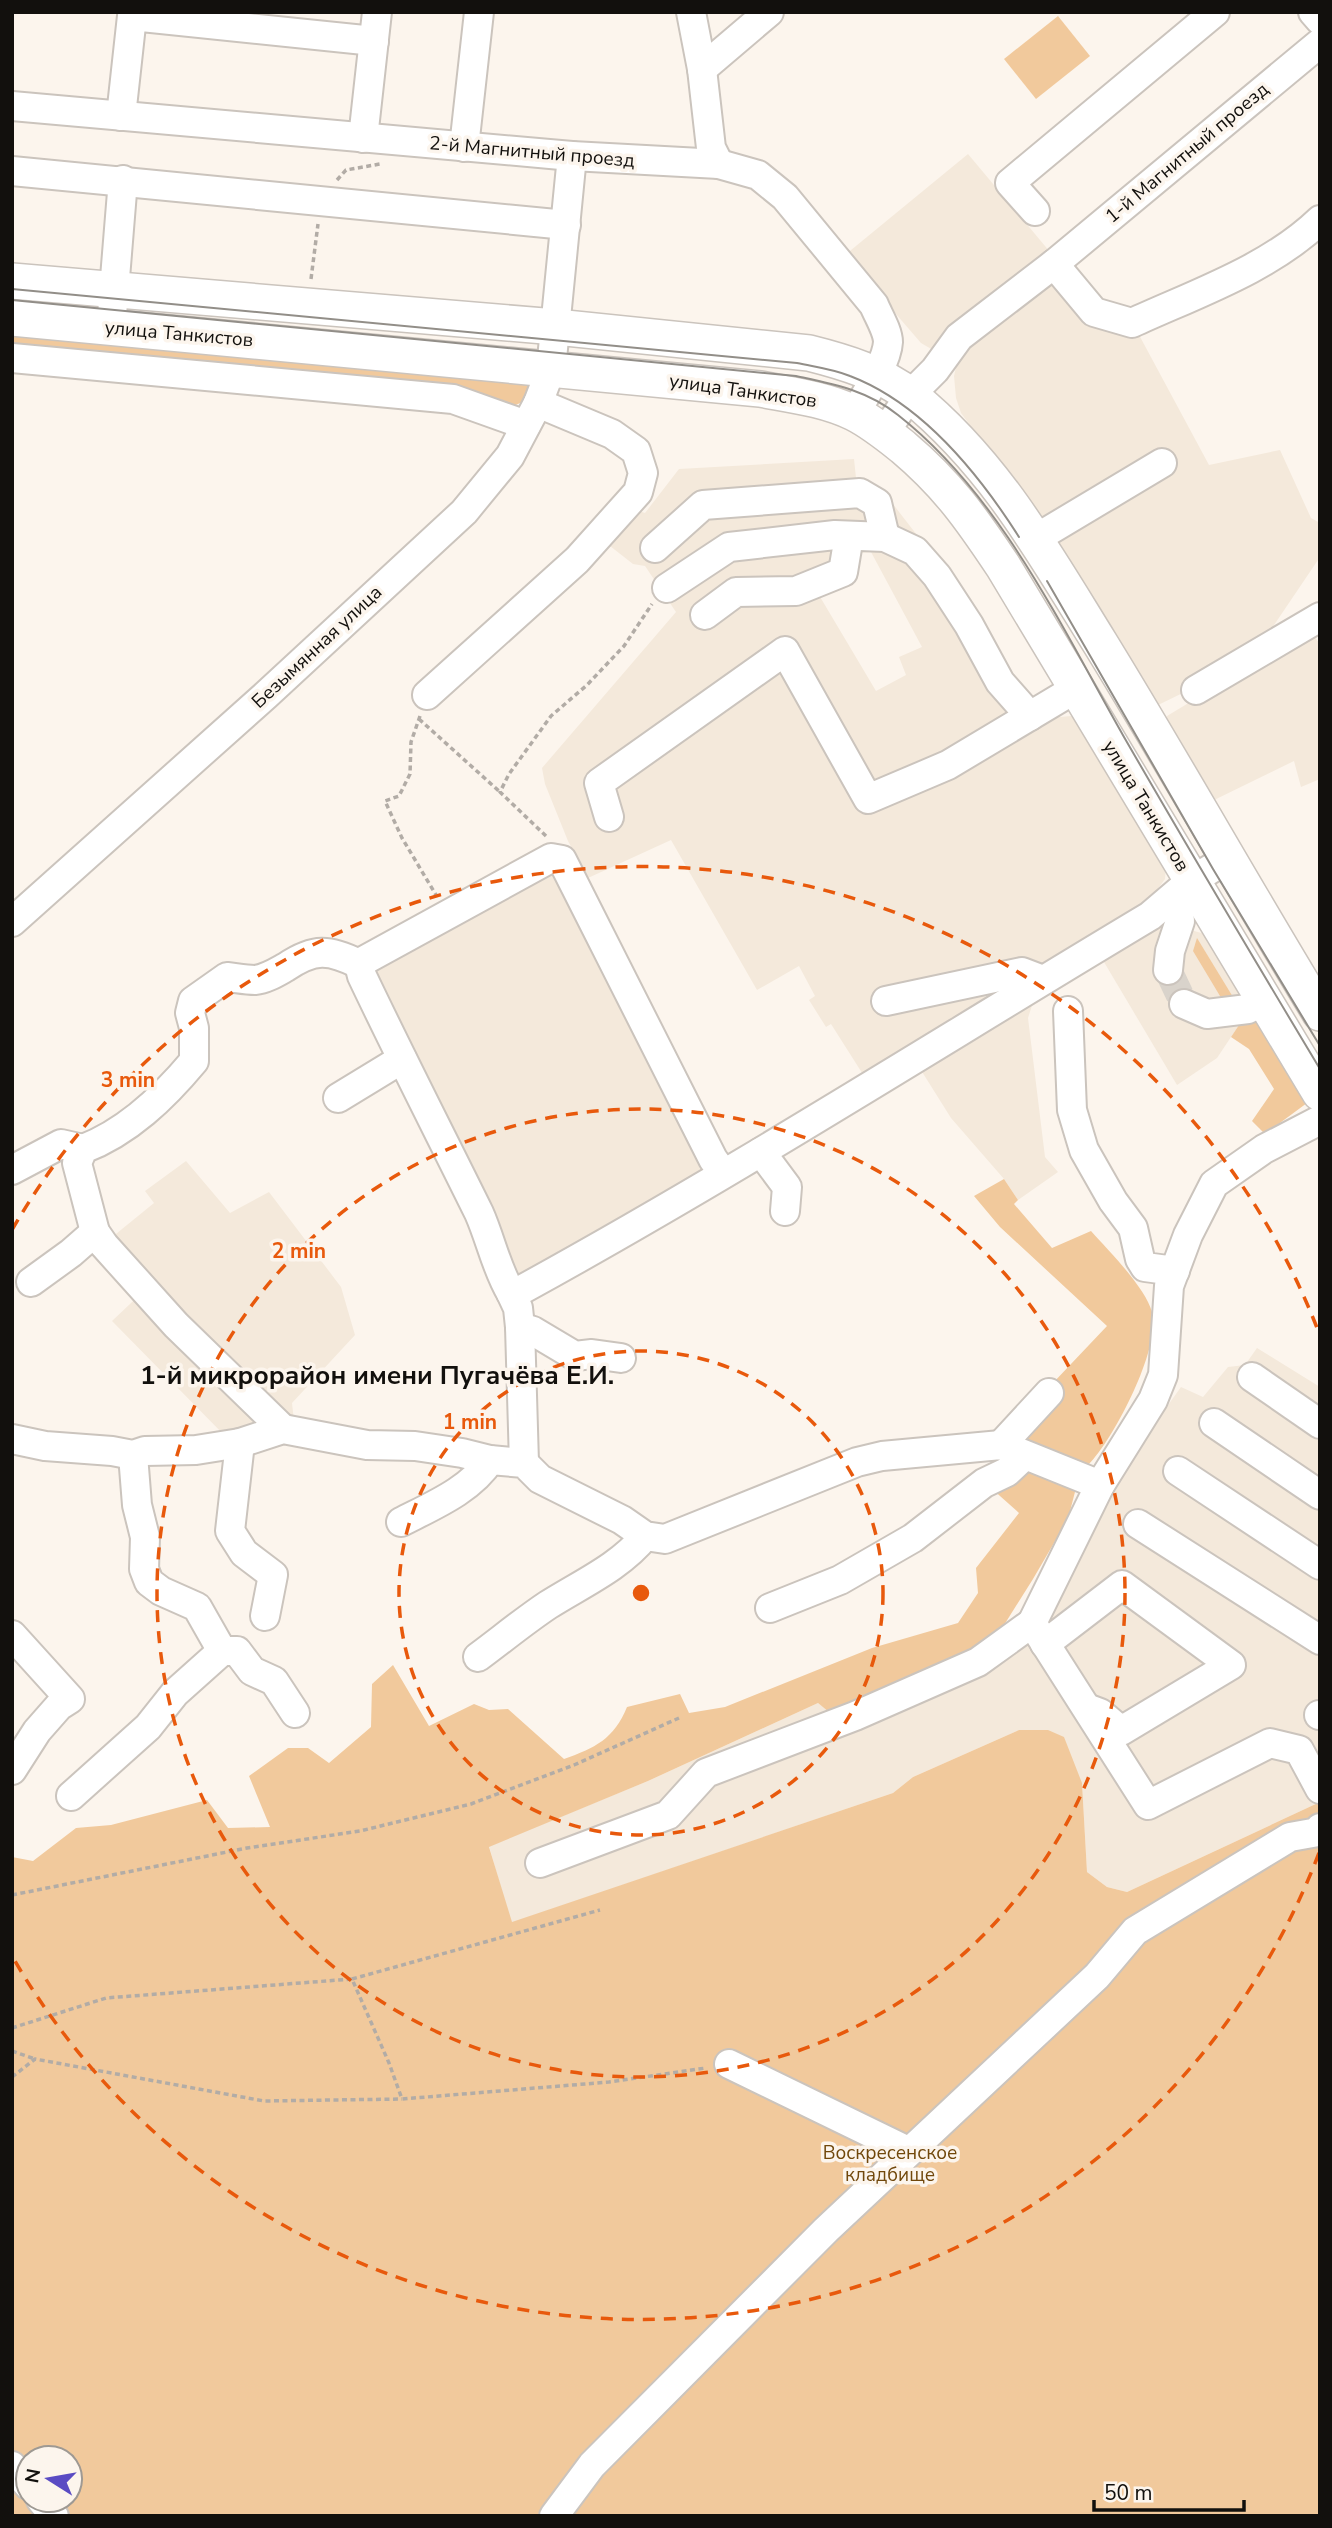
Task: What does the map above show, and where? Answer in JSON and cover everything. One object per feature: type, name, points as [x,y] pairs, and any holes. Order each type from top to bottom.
[{"type":"main road","name":"улица Танкистов","points":[[12,281],[556,327],[809,353],[846,362],[877,375],[910,395],[974,455],[1006,495],[1145,717],[1227,859],[1318,1007]]},
{"type":"main road","name":"улица Танкистов","points":[[12,318],[760,389],[823,401],[855,413],[884,432],[944,484],[967,512],[1003,566],[1075,689],[1184,888],[1264,1001],[1320,1093]]},
{"type":"street","points":[[363,138],[377,12]]},
{"type":"street","points":[[464,147],[479,12]]},
{"type":"street","points":[[691,12],[702,69],[711,148],[719,164]]},
{"type":"street","points":[[702,69],[769,12]]},
{"type":"street","points":[[1035,211],[1010,183],[1214,12]]},
{"type":"street","points":[[1313,12],[1320,20]]},
{"type":"street","points":[[121,116],[132,16],[374,41]]},
{"type":"street","name":"1-й Магнитный проезд","points":[[884,432],[910,395],[935,370],[958,337],[1054,264],[1320,43]]},
{"type":"street","name":"2-й Магнитный проезд","points":[[12,106],[572,156],[719,164],[758,175],[785,197],[874,305],[888,341],[877,375],[855,413]]},
{"type":"street","name":"Безымянная улица","points":[[12,922],[266,695],[464,512],[510,456],[551,369],[572,156]]},
{"type":"street","points":[[12,171],[566,225]]},
{"type":"street","points":[[111,327],[123,180]]},
{"type":"street","points":[[1054,264],[1094,312],[1132,323],[1229,278],[1298,241],[1320,220]]},
{"type":"street","points":[[12,340],[61,323]]},
{"type":"street","points":[[12,358],[441,397],[532,414],[612,434],[636,452],[643,473],[638,492],[577,560],[423,707]]},
{"type":"street","points":[[1035,539],[1162,463]]},
{"type":"street","points":[[655,548],[703,505],[860,493],[877,503],[885,537]]},
{"type":"street","points":[[667,588],[729,547],[849,536],[885,537],[915,551],[937,576],[969,625],[1000,682],[1030,716]]},
{"type":"street","points":[[705,615],[736,592],[796,591],[843,572],[849,536]]},
{"type":"street","points":[[1196,690],[1318,617]]},
{"type":"street","points":[[609,817],[599,783],[785,651],[868,799],[948,765],[1075,689]]},
{"type":"street","points":[[359,964],[551,858],[562,860],[713,1159],[723,1173]]},
{"type":"street","points":[[511,1293],[622,1235],[761,1152],[1150,916],[1184,888],[1227,859]]},
{"type":"street","points":[[1168,970],[1170,951],[1180,921],[1184,888]]},
{"type":"street","points":[[12,1170],[61,1144],[83,1149],[105,1141],[160,1099],[194,1060],[194,1028],[190,1013],[193,1002],[227,977],[256,980],[276,973],[303,955],[312,953],[338,954],[359,964],[402,1059],[436,1123],[487,1232],[500,1276],[517,1308],[520,1327],[524,1463]]},
{"type":"street","points":[[886,1001],[1022,972],[1043,980]]},
{"type":"street","points":[[1184,1004],[1207,1014],[1248,1009],[1264,1001]]},
{"type":"street","points":[[1068,1011],[1072,1110],[1084,1150],[1113,1201],[1133,1228],[1140,1259],[1145,1267],[1175,1271]]},
{"type":"street","points":[[338,1098],[402,1059]]},
{"type":"street","points":[[1038,1634],[1100,1485],[1153,1400],[1163,1375],[1169,1286],[1188,1235],[1214,1184],[1264,1149],[1320,1120]]},
{"type":"street","points":[[83,1149],[77,1163],[95,1232],[176,1325],[283,1429]]},
{"type":"street","points":[[761,1152],[787,1187],[785,1211]]},
{"type":"street","points":[[31,1282],[95,1232]]},
{"type":"street","points":[[520,1327],[533,1331],[575,1356],[592,1354],[621,1358]]},
{"type":"street","points":[[1252,1377],[1320,1424]]},
{"type":"street","points":[[770,1608],[840,1580],[913,1538],[984,1483],[1007,1472],[1012,1451],[1049,1393]]},
{"type":"street","points":[[1214,1423],[1320,1495]]},
{"type":"street","points":[[12,1439],[45,1446],[133,1455],[145,1451],[196,1450],[240,1443],[283,1429],[367,1445],[415,1446],[461,1453],[490,1460],[524,1463],[540,1479],[622,1520],[645,1536],[665,1539],[857,1462],[882,1456],[1012,1451],[1100,1485]]},
{"type":"street","points":[[71,1796],[148,1727],[175,1693],[246,1646],[272,1575],[244,1553],[230,1531],[240,1443]]},
{"type":"street","points":[[133,1455],[138,1505],[145,1537],[144,1569],[149,1582],[161,1591],[197,1607],[246,1646],[295,1713]]},
{"type":"street","points":[[401,1522],[451,1495],[482,1472],[490,1460]]},
{"type":"street","points":[[1178,1471],[1320,1565]]},
{"type":"street","points":[[1139,1524],[1320,1640]]},
{"type":"street","points":[[478,1657],[550,1604],[574,1591],[636,1548],[645,1536]]},
{"type":"street","points":[[540,1863],[668,1815],[706,1773],[855,1716],[978,1662],[1038,1634],[1122,1585],[1231,1665],[1121,1731],[1100,1713],[1086,1709]]},
{"type":"street","points":[[1038,1634],[1148,1805],[1270,1742],[1299,1750],[1320,1788]]},
{"type":"street","points":[[12,1635],[70,1699],[59,1706],[37,1731],[12,1770]]},
{"type":"street","points":[[554,2516],[592,2465],[826,2230],[1097,1976],[1135,1931],[1290,1837],[1318,1832],[1320,1828]]},
{"type":"street","points":[[729,2064],[908,2151]]},
{"type":"path","points":[[310,284],[320,200]]},
{"type":"path","points":[[500,792],[509,774],[551,716],[587,685],[624,646],[652,604],[667,588]]},
{"type":"path","points":[[447,915],[401,838],[385,801],[399,796],[410,774],[411,742],[423,707],[500,792],[550,840],[551,858]]},
{"type":"path","points":[[12,1895],[247,1848],[360,1830],[471,1804],[574,1765],[679,1718]]},
{"type":"path","points":[[12,2028],[106,1998],[352,1979],[600,1910]]},
{"type":"path","points":[[352,1979],[402,2099]]},
{"type":"path","points":[[12,2052],[35,2059],[264,2101],[402,2099],[609,2082],[729,2064]]},
{"type":"path","points":[[12,2077],[35,2059]]},
{"type":"shaded area","points":[[968,154],[1050,252],[933,350],[921,343],[845,255]]},
{"type":"shaded area","points":[[1050,279],[1138,333],[1209,465],[1280,450],[1311,518],[1320,523],[1320,557],[1264,640],[1195,687],[1154,707],[1016,487],[961,413],[956,398],[954,376],[967,338]]},
{"type":"shaded area","points":[[854,459],[856,478],[889,499],[941,566],[1038,719],[1071,716],[1080,723],[1166,867],[1165,879],[1148,902],[864,1076],[831,1024],[826,1027],[809,1000],[815,996],[799,966],[757,990],[671,840],[588,878],[568,841],[545,784],[542,768],[676,612],[645,566],[633,564],[610,546],[639,511],[645,513],[679,469]],"holes":[[[871,552],[922,647],[899,657],[906,675],[876,691],[813,585],[860,553]]]},
{"type":"shaded area","points":[[1309,630],[1320,644],[1320,779],[1301,787],[1294,761],[1208,803],[1163,729],[1167,716]]},
{"type":"shaded area","points":[[550,863],[706,1167],[704,1175],[517,1281],[369,967]]},
{"type":"shaded area","points":[[1162,922],[1205,934],[1246,1001],[1241,1022],[1217,1058],[1177,1085],[1101,957]]},
{"type":"shaded area","points":[[1035,996],[1028,1018],[1045,1157],[1058,1172],[1018,1200],[1004,1179],[951,1118],[919,1067]]},
{"type":"shaded area","points":[[186,1161],[230,1213],[269,1192],[341,1287],[355,1335],[292,1403],[294,1421],[229,1440],[112,1321],[149,1286],[111,1238],[154,1203],[145,1191]]},
{"type":"shaded area","points":[[1257,1348],[1320,1387],[1320,1802],[1127,1892],[1107,1887],[1087,1872],[1082,1783],[1019,1730],[913,1777],[893,1793],[511,1923],[489,1846],[648,1781],[818,1703],[830,1712],[961,1680],[1029,1644],[1138,1447],[1181,1387],[1203,1397],[1228,1367],[1245,1365]]},
{"type":"green space","points":[[1058,16],[1090,56],[1036,99],[1004,59]]},
{"type":"green space","points":[[12,332],[530,382],[529,399],[509,408],[12,350]]},
{"type":"green space","points":[[1197,938],[1236,1002],[1223,1001],[1193,951]]},
{"type":"green space","points":[[1254,1018],[1307,1103],[1265,1134],[1252,1121],[1274,1089],[1249,1049],[1231,1037],[1241,1022]]},
{"type":"green space","points":[[1004,1179],[1018,1200],[1014,1204],[1052,1248],[1091,1231],[1134,1281],[1152,1312],[1150,1348],[1133,1394],[1109,1437],[1087,1466],[1000,1439],[1107,1326],[1000,1227],[974,1196]]},
{"type":"green space","name":"Воскресенское кладбище","points":[[1045,1470],[1076,1488],[1068,1519],[1033,1579],[999,1633],[971,1659],[829,1712],[818,1703],[648,1781],[489,1847],[512,1922],[893,1793],[913,1777],[1019,1730],[1048,1730],[1064,1737],[1082,1783],[1087,1872],[1107,1887],[1127,1892],[1320,1802],[1320,2516],[12,2516],[12,1857],[33,1861],[76,1828],[111,1825],[207,1800],[228,1828],[270,1827],[249,1776],[288,1748],[308,1748],[329,1763],[371,1727],[372,1684],[393,1665],[429,1726],[474,1704],[489,1710],[508,1709],[564,1759],[585,1751],[610,1735],[627,1707],[680,1694],[689,1713],[725,1707],[872,1648],[958,1623],[978,1593],[976,1568],[1019,1513],[991,1488],[1019,1474]]},
{"type":"tunnel","points":[[1168,970],[1184,1004]]},
{"type":"tram line","points":[[12,289],[797,363],[831,370],[876,388],[924,422],[967,465],[1019,537]]},
{"type":"tram line","points":[[12,300],[796,376],[849,389],[886,406],[934,447],[967,483],[1026,564],[1172,820],[1320,1069]]},
{"type":"tram line","points":[[1047,581],[1213,869],[1320,1046]]},
{"type":"district","name":"1-й микрорайон имени Пугачёва Е.И.","points":[[377,1375]]}]
